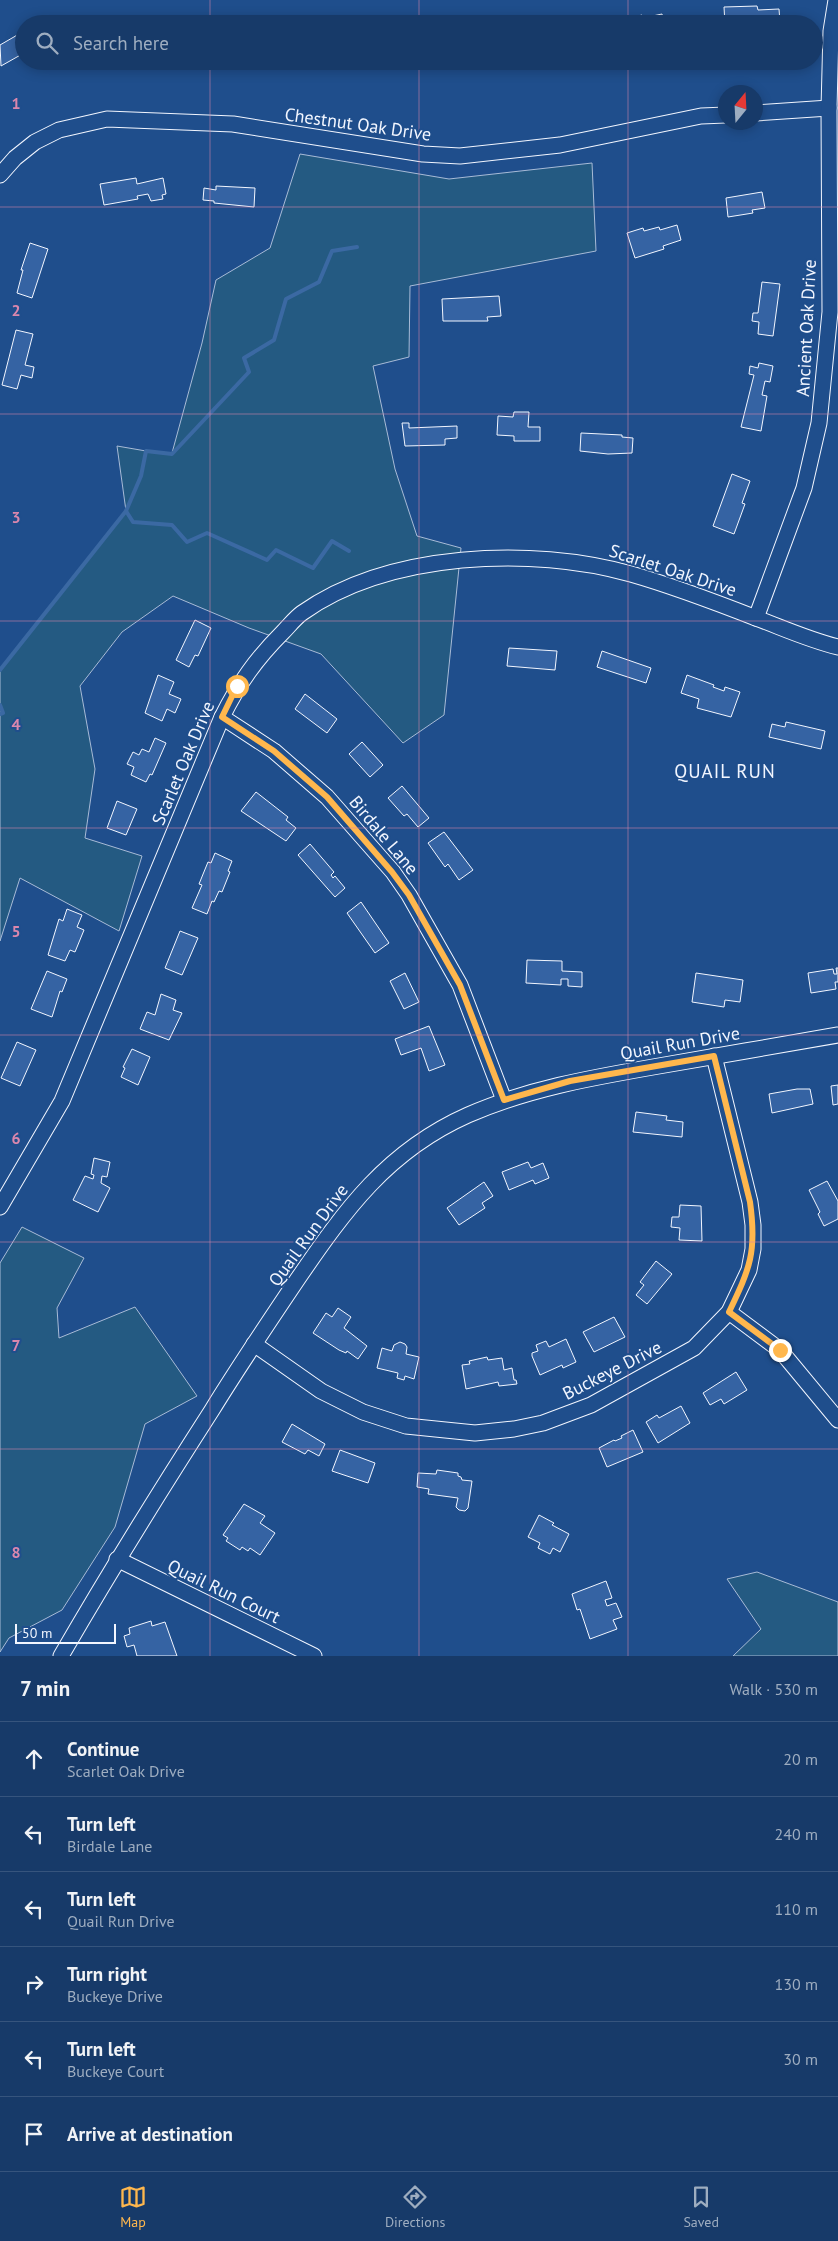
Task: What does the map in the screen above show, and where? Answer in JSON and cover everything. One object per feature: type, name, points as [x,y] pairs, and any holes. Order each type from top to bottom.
[{"type":"street","name":"Ancient Oak Drive","points":[[756,618],[804,488],[819,422],[830,312],[829,108],[831,31],[836,0]]},
{"type":"street","points":[[763,113],[829,108]]},
{"type":"street","name":"Chestnut Oak Drive","points":[[0,175],[15,158],[35,142],[59,130],[107,119],[233,124],[423,154],[460,156],[560,145],[702,116],[718,115]]},
{"type":"street","name":"Scarlet Oak Drive","points":[[0,1207],[62,1101],[222,717],[237,686],[260,655],[302,613],[358,582],[416,567],[495,557],[540,558],[592,564],[633,574],[756,618],[810,640],[838,646]]},
{"type":"street","name":"Birdale Lane","points":[[222,717],[274,751],[327,797],[404,887],[460,985],[504,1100]]},
{"type":"street","name":"Quail Run Drive","points":[[61,1656],[117,1559],[254,1344],[341,1216],[388,1166],[434,1133],[465,1116],[504,1100],[570,1081],[838,1035]]},
{"type":"street","name":"Buckeye Drive","points":[[254,1344],[321,1391],[363,1412],[406,1426],[475,1433],[534,1425],[591,1405],[694,1348],[729,1312],[749,1270],[753,1248],[750,1202],[714,1056]]},
{"type":"street","points":[[729,1312],[780,1350],[838,1420]]},
{"type":"street","name":"Quail Run Court","points":[[117,1559],[314,1656]]},
{"type":"shaded area","points":[[300,154],[449,179],[592,163],[596,251],[410,286],[409,357],[373,366],[395,469],[417,536],[461,548],[444,715],[403,743],[321,654],[249,628],[173,596],[122,632],[80,686],[95,769],[85,838],[142,856],[119,931],[20,878],[0,941],[0,670],[126,511],[117,446],[172,453],[202,343],[216,280],[270,248]]},
{"type":"shaded area","points":[[22,1227],[84,1258],[57,1308],[59,1338],[135,1307],[197,1396],[145,1424],[115,1527],[62,1610],[9,1638],[0,1652],[0,1263]]},
{"type":"shaded area","points":[[757,1572],[838,1602],[838,1656],[733,1656],[761,1629],[727,1579]]},
{"type":"building","points":[[757,6],[758,10],[779,9],[779,15],[724,15],[724,7]]},
{"type":"building","points":[[15,36],[15,58],[1,66],[0,45]]},
{"type":"building","points":[[136,178],[137,184],[163,178],[166,194],[162,195],[163,199],[151,201],[148,194],[137,196],[138,199],[104,205],[100,184]]},
{"type":"building","points":[[216,186],[255,188],[254,207],[203,200],[204,188],[216,190]]},
{"type":"building","points":[[762,192],[765,208],[752,210],[753,213],[728,217],[726,198]]},
{"type":"building","points":[[677,225],[681,240],[663,246],[664,249],[635,258],[627,233],[643,228],[644,231],[659,227],[660,230]]},
{"type":"building","points":[[30,243],[48,249],[32,298],[17,293],[23,270],[21,270]]},
{"type":"building","points":[[762,282],[780,284],[773,336],[758,334],[759,322],[752,321],[753,313],[758,313]]},
{"type":"building","points":[[499,296],[501,316],[487,317],[488,321],[443,321],[442,299]]},
{"type":"building","points":[[16,330],[33,334],[25,365],[34,367],[32,378],[21,375],[17,389],[2,385]]},
{"type":"building","points":[[759,363],[773,366],[770,382],[765,381],[762,395],[767,396],[761,431],[741,427],[754,375],[749,374],[750,366],[758,368]]},
{"type":"building","points":[[514,412],[529,412],[528,427],[540,427],[540,441],[514,441],[514,436],[497,435],[498,416],[513,417]]},
{"type":"building","points":[[402,423],[409,423],[409,428],[457,426],[457,438],[445,439],[445,445],[405,446]]},
{"type":"building","points":[[581,433],[622,435],[622,437],[633,438],[632,453],[608,454],[580,451]]},
{"type":"building","points":[[732,474],[750,481],[742,503],[745,504],[734,534],[713,526]]},
{"type":"building","points":[[195,620],[211,628],[198,656],[195,655],[189,667],[176,660]]},
{"type":"building","points":[[509,648],[557,651],[555,670],[507,666]]},
{"type":"building","points":[[602,651],[651,668],[646,683],[597,667]]},
{"type":"building","points":[[158,675],[174,682],[169,694],[181,699],[175,713],[167,709],[162,721],[145,713]]},
{"type":"building","points":[[687,675],[714,685],[713,687],[724,691],[725,687],[740,692],[731,717],[697,708],[699,699],[681,693]]},
{"type":"building","points":[[305,694],[337,719],[327,733],[295,709]]},
{"type":"building","points":[[786,722],[825,731],[821,749],[769,737],[772,724],[785,727]]},
{"type":"building","points":[[155,738],[166,743],[152,775],[150,774],[146,782],[131,775],[134,767],[127,764],[133,752],[139,755],[142,749],[149,752]]},
{"type":"building","points":[[362,742],[383,765],[370,777],[349,754]]},
{"type":"building","points":[[402,786],[429,818],[418,827],[407,814],[404,816],[388,798]]},
{"type":"building","points":[[256,792],[288,817],[286,820],[296,828],[286,841],[241,811]]},
{"type":"building","points":[[117,801],[137,809],[126,835],[107,828]]},
{"type":"building","points":[[444,832],[473,870],[459,880],[448,864],[445,867],[428,843]]},
{"type":"building","points":[[310,844],[334,872],[331,875],[333,878],[335,876],[345,888],[335,897],[298,855]]},
{"type":"building","points":[[215,853],[232,861],[222,892],[219,891],[214,902],[212,901],[207,914],[192,908],[202,885],[199,884],[208,862],[211,863]]},
{"type":"building","points":[[361,902],[389,943],[375,953],[347,913]]},
{"type":"building","points":[[67,909],[82,915],[77,927],[84,930],[75,952],[70,950],[65,961],[48,955],[59,919],[63,921]]},
{"type":"building","points":[[180,931],[198,938],[182,975],[165,968]]},
{"type":"building","points":[[527,960],[562,961],[562,971],[582,972],[582,987],[568,986],[568,979],[561,979],[561,985],[526,983]]},
{"type":"building","points":[[836,968],[838,968],[838,982],[835,982],[836,989],[811,993],[808,973],[833,969],[834,974],[837,974]]},
{"type":"building","points":[[47,971],[67,979],[62,992],[60,991],[52,1017],[31,1009]]},
{"type":"building","points":[[405,973],[419,1002],[404,1009],[390,981]]},
{"type":"building","points":[[696,973],[743,980],[740,1002],[725,1000],[724,1007],[692,1002]]},
{"type":"building","points":[[161,994],[176,1000],[173,1010],[182,1013],[169,1040],[140,1029],[147,1012],[155,1015]]},
{"type":"building","points":[[429,1026],[445,1065],[429,1071],[421,1048],[401,1055],[395,1039]]},
{"type":"building","points":[[17,1042],[36,1050],[20,1086],[1,1078]]},
{"type":"building","points":[[132,1049],[150,1057],[138,1085],[121,1077],[125,1068],[123,1067]]},
{"type":"building","points":[[838,1085],[838,1104],[833,1105],[831,1086]]},
{"type":"building","points":[[797,1089],[810,1089],[813,1104],[772,1113],[769,1094]]},
{"type":"building","points":[[636,1112],[667,1116],[666,1120],[683,1122],[682,1137],[633,1132]]},
{"type":"building","points":[[94,1158],[110,1162],[107,1177],[102,1176],[101,1183],[110,1188],[98,1212],[73,1200],[85,1176],[93,1179],[94,1175],[91,1174]]},
{"type":"building","points":[[528,1162],[531,1168],[543,1163],[549,1178],[535,1184],[533,1180],[509,1190],[502,1172]]},
{"type":"building","points":[[827,1181],[838,1201],[838,1219],[824,1226],[818,1214],[820,1212],[809,1190]]},
{"type":"building","points":[[484,1182],[493,1196],[482,1203],[485,1208],[459,1225],[447,1208]]},
{"type":"building","points":[[680,1205],[701,1206],[702,1241],[679,1240],[680,1228],[671,1227],[672,1217],[679,1217]]},
{"type":"building","points":[[656,1261],[672,1274],[647,1304],[636,1295],[644,1285],[640,1282]]},
{"type":"building","points":[[338,1308],[351,1317],[344,1328],[367,1346],[358,1359],[347,1351],[346,1353],[339,1350],[313,1333],[326,1313],[332,1317]]},
{"type":"building","points":[[614,1317],[625,1337],[594,1352],[583,1332]]},
{"type":"building","points":[[566,1339],[576,1362],[563,1368],[562,1365],[540,1375],[532,1356],[532,1353],[538,1351],[536,1345],[546,1341],[549,1347]]},
{"type":"building","points":[[400,1342],[407,1347],[406,1354],[419,1357],[414,1379],[405,1376],[404,1380],[397,1378],[398,1373],[377,1368],[382,1348],[392,1351],[394,1345]]},
{"type":"building","points":[[487,1357],[488,1360],[502,1358],[504,1370],[512,1368],[514,1380],[516,1380],[517,1384],[499,1386],[498,1382],[466,1389],[462,1365],[470,1364],[469,1361]]},
{"type":"building","points":[[736,1372],[747,1390],[724,1404],[721,1399],[710,1405],[703,1393]]},
{"type":"building","points":[[681,1406],[690,1423],[658,1443],[646,1422],[657,1415],[659,1418]]},
{"type":"building","points":[[292,1424],[325,1444],[319,1456],[308,1450],[305,1454],[282,1442]]},
{"type":"building","points":[[633,1430],[643,1452],[607,1467],[599,1448],[622,1438],[621,1436]]},
{"type":"building","points":[[340,1450],[375,1463],[368,1483],[332,1471]]},
{"type":"building","points":[[437,1470],[458,1473],[462,1480],[472,1481],[468,1508],[465,1511],[459,1510],[456,1507],[458,1498],[428,1494],[429,1489],[417,1487],[418,1473],[436,1474]]},
{"type":"building","points":[[244,1504],[265,1516],[260,1523],[275,1533],[260,1555],[250,1548],[248,1551],[242,1547],[240,1550],[226,1541],[228,1538],[223,1535]]},
{"type":"building","points":[[539,1515],[569,1534],[560,1552],[553,1548],[550,1554],[538,1548],[540,1543],[528,1537]]},
{"type":"building","points":[[606,1581],[612,1598],[605,1600],[607,1606],[616,1603],[622,1617],[613,1620],[617,1629],[590,1639],[580,1609],[577,1610],[572,1594]]},
{"type":"building","points":[[151,1621],[152,1626],[165,1622],[177,1656],[137,1656],[134,1645],[127,1647],[124,1636],[130,1634],[129,1628]]},
{"type":"waterway","points":[[0,670],[126,511],[141,476],[146,451],[172,454],[249,372],[244,358],[274,340],[286,299],[319,282],[332,251],[357,247]]},
{"type":"waterway","points":[[126,511],[133,522],[172,525],[187,542],[207,533],[267,560],[276,550],[313,568],[332,541],[349,551]]},
{"type":"waterway","points":[[0,705],[3,713],[0,714]]},
{"type":"district","name":"QUAIL RUN","points":[[725,771]]},
{"type":"route","points":[[237,686],[222,717],[274,751],[327,797],[392,872],[409,895],[460,985],[504,1100],[570,1081],[714,1056],[750,1202],[753,1225],[753,1248],[749,1270],[729,1312],[780,1350]]}]
